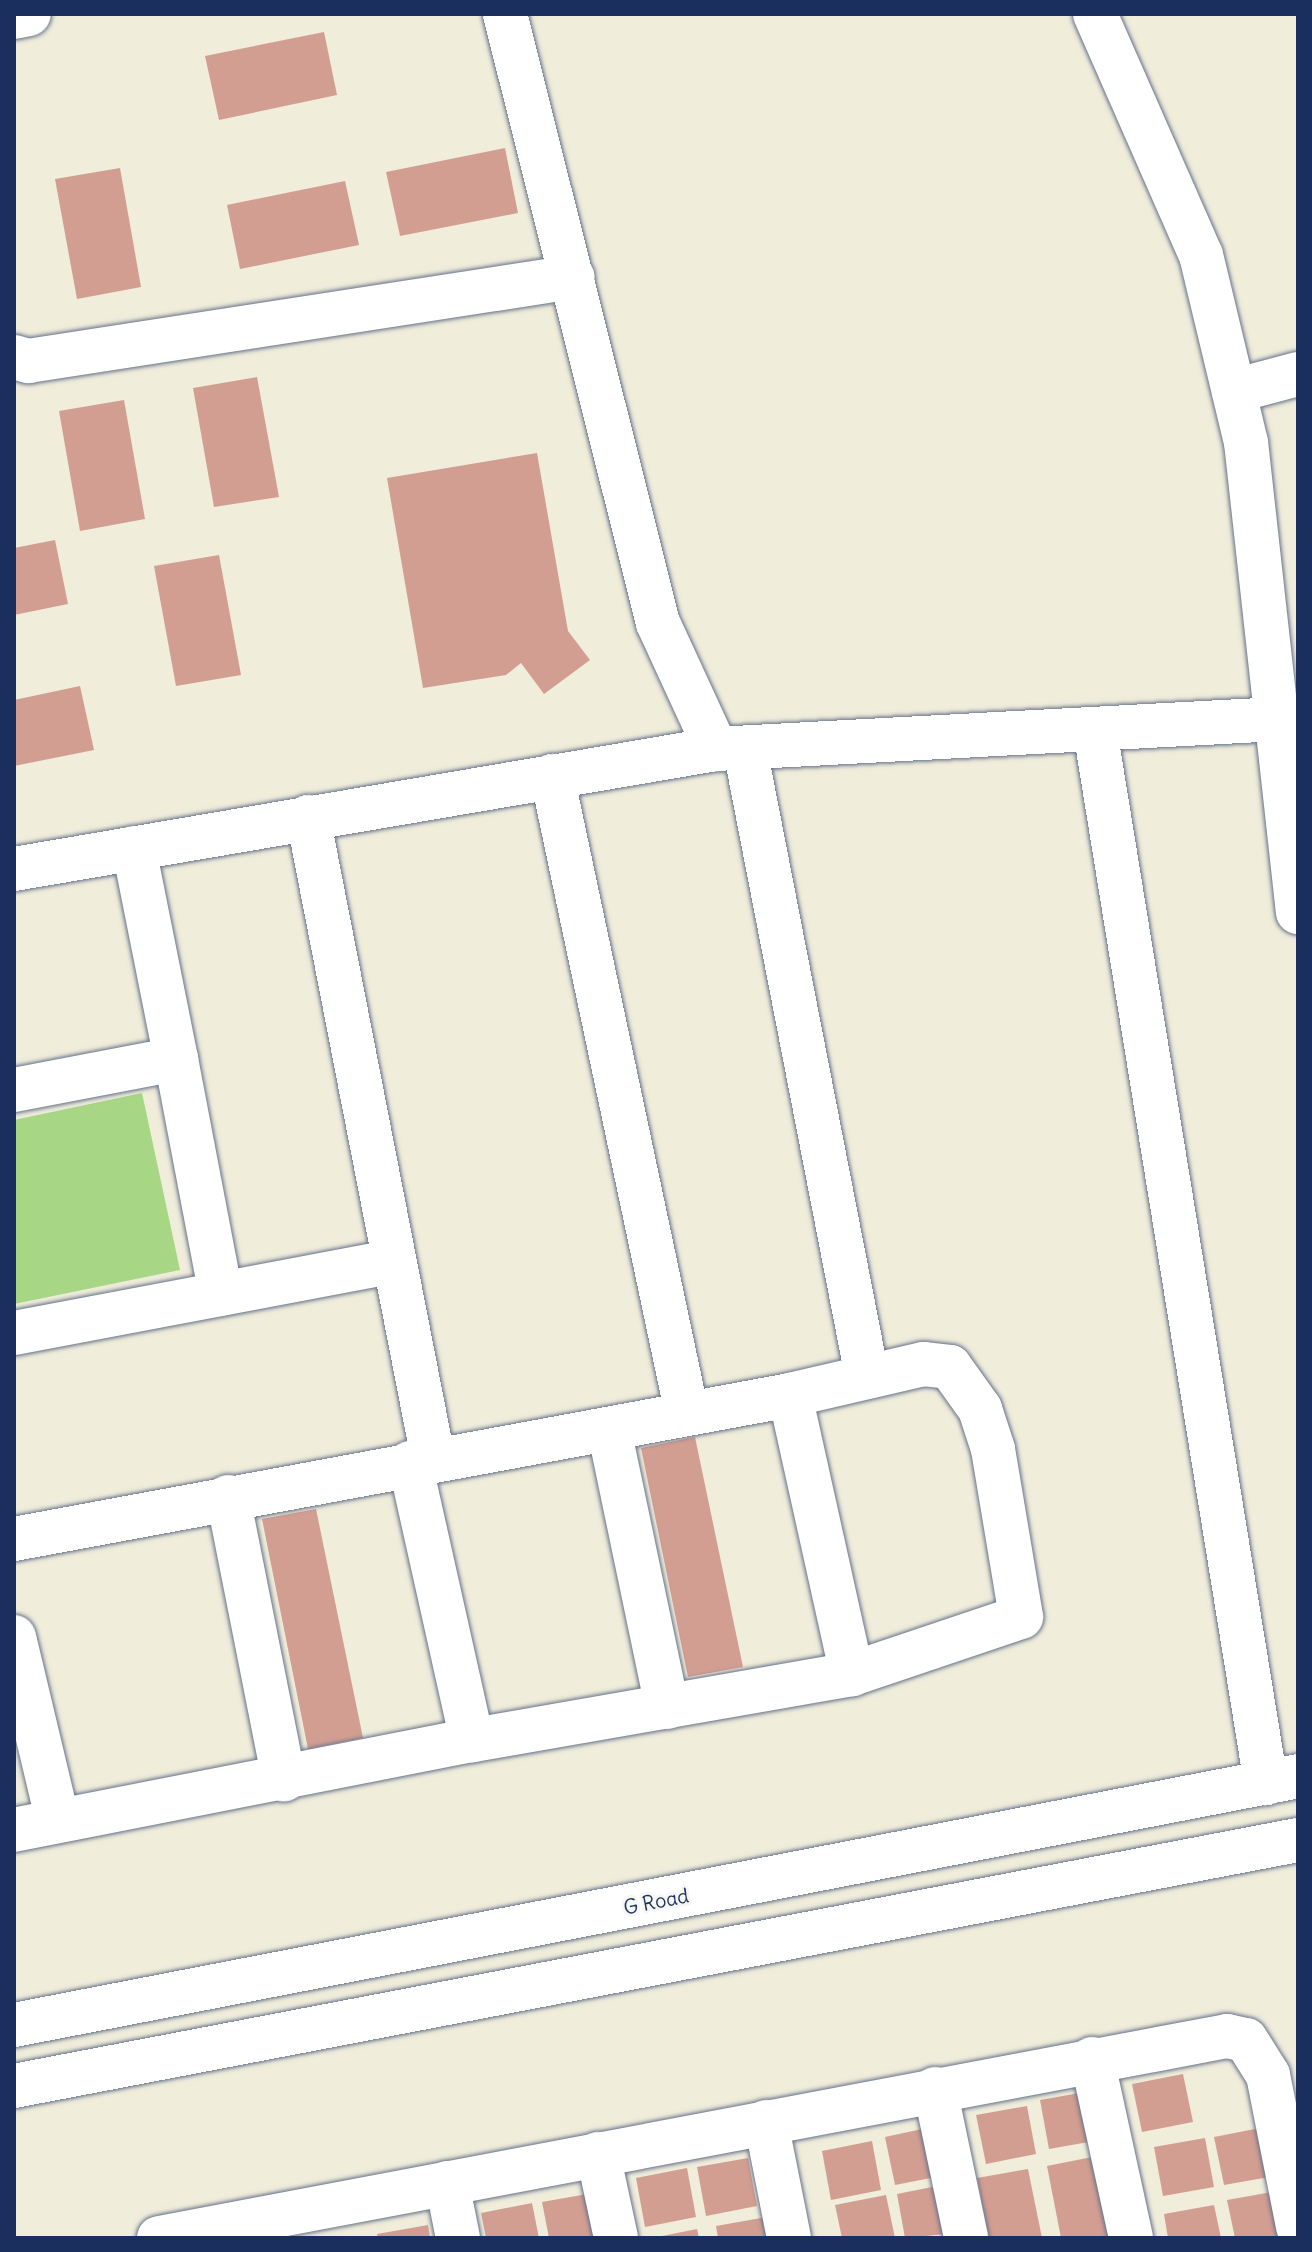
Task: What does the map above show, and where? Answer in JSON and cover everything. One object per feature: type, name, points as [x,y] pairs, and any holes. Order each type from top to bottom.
[{"type":"street","points":[[14,17],[29,14]]},
{"type":"street","points":[[505,14],[658,623],[730,749],[867,1376]]},
{"type":"street","points":[[1095,14],[1201,255],[1246,442],[1288,720],[1298,912]]},
{"type":"street","points":[[14,357],[28,361],[573,277]]},
{"type":"street","points":[[1234,391],[1298,374]]},
{"type":"street","points":[[14,869],[552,776],[730,749],[1288,720]]},
{"type":"street","points":[[1095,730],[1282,1780]]},
{"type":"street","points":[[552,776],[687,1414]]},
{"type":"street","points":[[308,817],[394,1261],[421,1461],[472,1740]]},
{"type":"street","points":[[134,848],[221,1294]]},
{"type":"street","points":[[14,1090],[176,1059]]},
{"type":"street","points":[[14,1333],[394,1261]]},
{"type":"street","points":[[14,1830],[472,1740],[852,1674],[1021,1617],[993,1449],[965,1383],[950,1367],[923,1364],[790,1395],[609,1429],[228,1497],[16,1529]]},
{"type":"street","points":[[790,1395],[852,1674]]},
{"type":"street","points":[[609,1429],[667,1707]]},
{"type":"street","points":[[228,1497],[284,1779]]},
{"type":"street","points":[[14,1637],[58,1821]]},
{"type":"street","name":"G Road","points":[[14,2025],[1282,1780]]},
{"type":"street","points":[[14,2086],[1298,1840]]},
{"type":"street","points":[[159,2238],[279,2227],[447,2183],[1092,2059],[1227,2036],[1246,2040],[1268,2075],[1298,2227]]},
{"type":"street","points":[[1092,2059],[1131,2238]]},
{"type":"street","points":[[935,2089],[966,2238]]},
{"type":"street","points":[[766,2122],[789,2238]]},
{"type":"street","points":[[598,2154],[616,2238]]},
{"type":"street","points":[[447,2183],[458,2238]]},
{"type":"green space","points":[[142,1093],[180,1270],[14,1304],[14,1120]]},
{"type":"building","points":[[324,32],[337,95],[219,120],[205,56]]},
{"type":"building","points":[[505,148],[518,213],[400,236],[386,172]]},
{"type":"building","points":[[120,168],[141,287],[77,299],[55,179]]},
{"type":"building","points":[[345,181],[359,245],[240,269],[227,205]]},
{"type":"building","points":[[257,377],[279,497],[214,507],[193,388]]},
{"type":"building","points":[[124,400],[145,519],[80,531],[59,411]]},
{"type":"building","points":[[537,453],[568,631],[590,660],[544,694],[521,663],[506,675],[423,688],[387,478]]},
{"type":"building","points":[[55,540],[68,604],[14,615],[14,548]]},
{"type":"building","points":[[219,555],[241,675],[176,686],[154,566]]},
{"type":"building","points":[[80,686],[94,750],[14,766],[14,700]]},
{"type":"building","points":[[695,1437],[743,1667],[688,1677],[641,1448]]},
{"type":"building","points":[[316,1509],[363,1738],[308,1749],[262,1519]]},
{"type":"building","points":[[1183,2074],[1193,2122],[1142,2132],[1132,2084]]},
{"type":"building","points":[[1091,2091],[1100,2140],[1049,2149],[1040,2100]]},
{"type":"building","points":[[1027,2106],[1036,2154],[986,2164],[976,2115]]},
{"type":"building","points":[[936,2126],[946,2175],[895,2185],[885,2137]]},
{"type":"building","points":[[1265,2127],[1275,2176],[1224,2185],[1214,2137]]},
{"type":"building","points":[[1205,2138],[1214,2187],[1163,2196],[1154,2147]]},
{"type":"building","points":[[872,2141],[881,2190],[831,2200],[822,2151]]},
{"type":"building","points":[[1097,2156],[1113,2238],[1061,2238],[1047,2166]]},
{"type":"building","points":[[748,2158],[757,2206],[706,2216],[697,2167]]},
{"type":"building","points":[[687,2168],[696,2217],[645,2227],[636,2178]]},
{"type":"building","points":[[1028,2169],[1042,2238],[989,2238],[977,2178]]},
{"type":"building","points":[[947,2184],[957,2233],[905,2238],[897,2194]]},
{"type":"building","points":[[1278,2191],[1288,2238],[1235,2238],[1227,2200]]},
{"type":"building","points":[[593,2193],[601,2238],[549,2238],[542,2202]]},
{"type":"building","points":[[886,2195],[895,2238],[842,2238],[835,2205]]},
{"type":"building","points":[[532,2203],[539,2238],[486,2238],[481,2213]]},
{"type":"building","points":[[1214,2205],[1221,2238],[1168,2238],[1164,2214]]},
{"type":"building","points":[[767,2217],[771,2238],[718,2238],[716,2226]]},
{"type":"building","points":[[428,2225],[430,2238],[378,2238],[377,2234]]},
{"type":"building","points":[[697,2229],[699,2238],[657,2238],[657,2237]]}]
